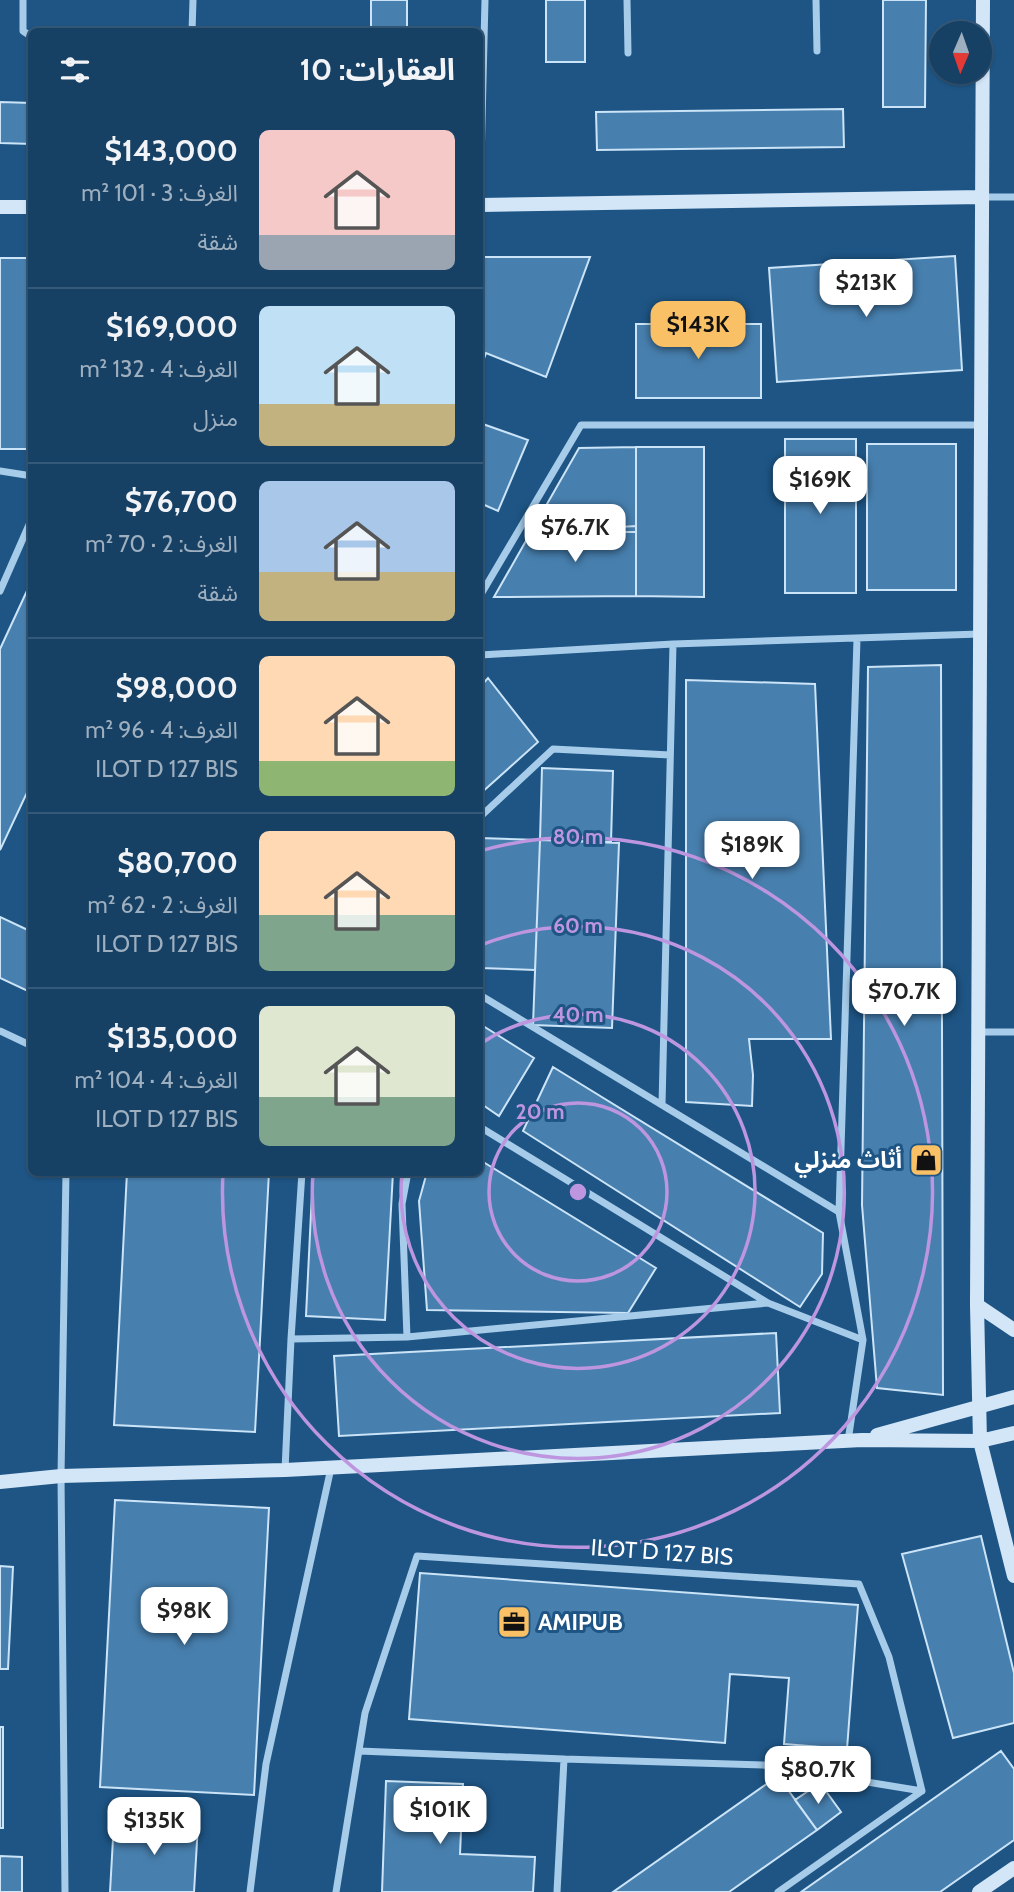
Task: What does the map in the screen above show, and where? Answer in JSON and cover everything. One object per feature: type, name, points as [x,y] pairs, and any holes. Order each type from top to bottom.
[{"type":"street","points":[[23,0],[23,31],[28,34]]},
{"type":"street","points":[[192,0],[192,28]]},
{"type":"street","points":[[483,82],[485,0]]},
{"type":"street","points":[[627,0],[628,53]]},
{"type":"street","points":[[816,0],[817,51]]},
{"type":"street","points":[[983,0],[977,1305],[979,1441],[1014,1576]]},
{"type":"street","points":[[483,204],[1014,197]]},
{"type":"street","points":[[0,207],[28,207]]},
{"type":"street","points":[[483,591],[581,425],[981,425]]},
{"type":"street","points":[[0,471],[28,475]]},
{"type":"street","points":[[0,591],[28,527]]},
{"type":"street","points":[[483,655],[673,644],[980,634]]},
{"type":"street","points":[[855,1440],[863,1340],[839,1212],[857,639]]},
{"type":"street","points":[[662,1105],[673,644]]},
{"type":"street","points":[[483,814],[553,749],[670,755]]},
{"type":"street","points":[[483,997],[839,1212]]},
{"type":"street","points":[[0,1031],[28,1043]]},
{"type":"street","points":[[978,1032],[1014,1032]]},
{"type":"street","points":[[483,1129],[768,1303],[863,1340]]},
{"type":"street","points":[[65,1892],[61,1476],[66,1176]]},
{"type":"street","points":[[285,1470],[290,1339],[302,1176]]},
{"type":"street","points":[[407,1176],[402,1204],[407,1337]]},
{"type":"street","points":[[290,1339],[407,1337],[768,1303]]},
{"type":"street","points":[[977,1305],[1014,1330]]},
{"type":"street","points":[[855,1440],[1014,1397]]},
{"type":"street","points":[[0,1482],[61,1476],[331,1468],[855,1440],[979,1441],[1014,1433]]},
{"type":"street","points":[[250,1892],[267,1764],[331,1468]]},
{"type":"street","name":"ILOT D 127 BIS","points":[[335,1892],[365,1713],[416,1556],[859,1584],[889,1657],[922,1791]]},
{"type":"street","points":[[359,1751],[763,1765],[922,1791]]},
{"type":"street","points":[[556,1892],[564,1759]]},
{"type":"street","points":[[778,1892],[922,1791]]},
{"type":"street","points":[[979,1892],[1014,1868]]},
{"type":"building","points":[[371,0],[407,0],[407,28],[371,28]]},
{"type":"building","points":[[546,0],[585,0],[585,62],[546,62]]},
{"type":"building","points":[[883,0],[926,0],[925,107],[883,107]]},
{"type":"building","points":[[0,102],[28,103],[28,144],[0,143]]},
{"type":"building","points":[[843,109],[844,147],[597,150],[596,112]]},
{"type":"building","points":[[955,256],[962,370],[777,382],[769,268]]},
{"type":"building","points":[[483,257],[590,257],[546,377],[486,353],[483,362]]},
{"type":"building","points":[[0,258],[28,258],[28,449],[0,449]]},
{"type":"building","points":[[636,324],[761,324],[761,398],[636,398]]},
{"type":"building","points":[[483,424],[528,440],[498,511],[483,504]]},
{"type":"building","points":[[785,439],[856,439],[856,593],[785,593]]},
{"type":"building","points":[[867,444],[956,444],[956,590],[867,590]]},
{"type":"building","points":[[636,447],[636,532],[531,532],[579,448]]},
{"type":"building","points":[[636,447],[704,447],[704,597],[636,596]]},
{"type":"building","points":[[636,526],[636,596],[494,597],[531,532]]},
{"type":"building","points":[[28,589],[28,790],[0,850],[0,649]]},
{"type":"building","points":[[941,665],[943,1395],[877,1388],[862,1205],[868,667]]},
{"type":"building","points":[[488,678],[538,742],[483,791],[483,684]]},
{"type":"building","points":[[686,680],[815,684],[831,1039],[749,1039],[753,1075],[752,1106],[686,1102]]},
{"type":"building","points":[[542,768],[613,771],[611,842],[540,840]]},
{"type":"building","points":[[483,838],[540,840],[535,970],[483,968]]},
{"type":"building","points":[[540,840],[619,843],[612,1028],[533,1025]]},
{"type":"building","points":[[0,917],[28,930],[28,991],[0,978]]},
{"type":"building","points":[[483,1026],[534,1058],[499,1116],[483,1105]]},
{"type":"building","points":[[553,1067],[823,1233],[822,1274],[800,1307],[523,1131]]},
{"type":"building","points":[[483,1162],[656,1268],[628,1313],[427,1310],[419,1201],[426,1176],[483,1176]]},
{"type":"building","points":[[127,1176],[269,1176],[255,1432],[114,1425]]},
{"type":"building","points":[[313,1176],[393,1176],[385,1320],[306,1316]]},
{"type":"building","points":[[776,1333],[780,1413],[339,1436],[334,1356]]},
{"type":"building","points":[[115,1500],[269,1508],[254,1795],[100,1787]]},
{"type":"building","points":[[981,1536],[1014,1673],[1014,1723],[953,1738],[902,1554]]},
{"type":"building","points":[[0,1566],[13,1567],[8,1669],[0,1669]]},
{"type":"building","points":[[420,1573],[858,1605],[847,1749],[784,1744],[789,1678],[730,1674],[725,1743],[409,1719]]},
{"type":"building","points":[[0,1727],[3,1727],[3,1828],[0,1828]]},
{"type":"building","points":[[1001,1751],[1014,1769],[1014,1840],[940,1892],[801,1892]]},
{"type":"building","points":[[778,1776],[817,1830],[729,1892],[613,1892]]},
{"type":"building","points":[[386,1781],[463,1784],[460,1854],[535,1857],[533,1892],[382,1892]]},
{"type":"building","points":[[820,1783],[841,1812],[817,1830],[795,1800]]},
{"type":"building","points":[[114,1821],[198,1825],[194,1892],[110,1892]]},
{"type":"building","points":[[0,1856],[22,1857],[22,1892],[0,1892]]},
{"type":"place","name":"أثاث منزلي","points":[[926,1160]]},
{"type":"place","name":"AMIPUB","points":[[514,1622]]}]
